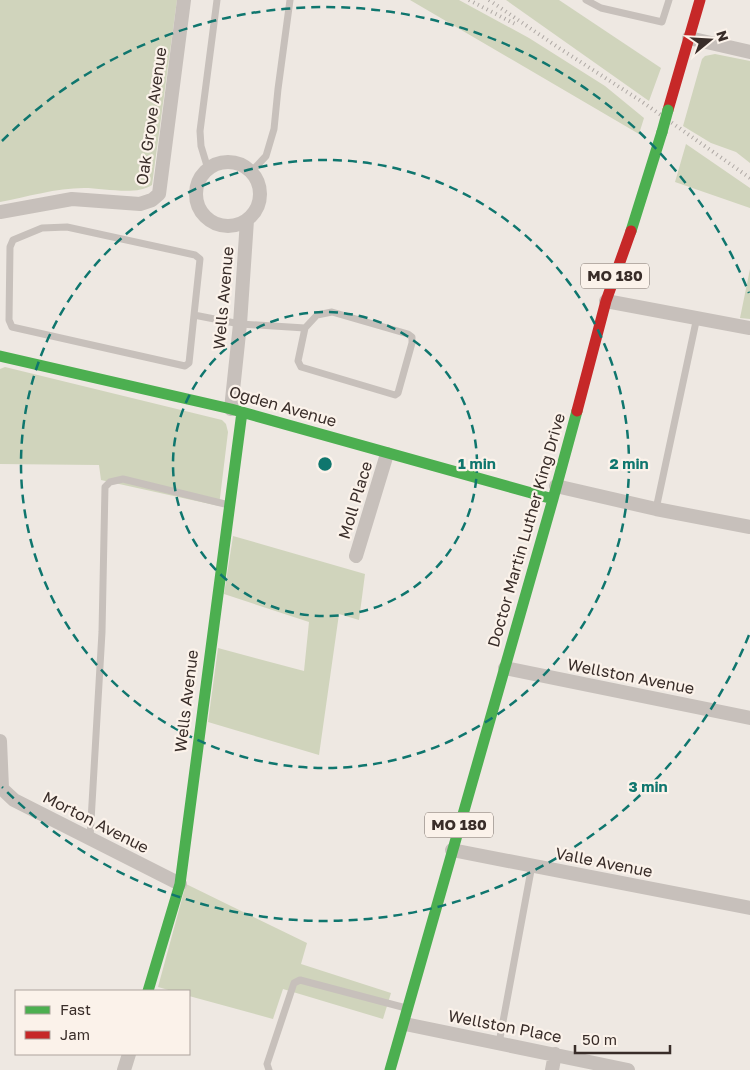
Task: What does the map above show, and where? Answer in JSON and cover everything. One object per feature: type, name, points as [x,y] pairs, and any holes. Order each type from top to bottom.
[{"type":"street","name":"Oak Grove Avenue","points":[[0,212],[72,198],[140,204],[152,200],[159,194],[184,0]]},
{"type":"street","name":"Doctor Martin Luther King Drive","points":[[390,1070],[405,1024],[452,850],[555,493],[606,301],[641,202],[700,0]]},
{"type":"street","points":[[689,38],[750,52]]},
{"type":"street","points":[[232,161],[252,171],[258,180],[260,196],[255,212],[247,220],[228,226],[213,222],[201,212],[196,192],[198,182],[208,169],[221,162],[232,161]]},
{"type":"street","name":"Wells Avenue","points":[[148,990],[180,884],[229,505],[247,220]]},
{"type":"street","points":[[606,301],[750,328]]},
{"type":"street","name":"Ogden Avenue","points":[[0,356],[236,411],[388,454],[555,493],[656,509],[750,527]]},
{"type":"street","name":"Moll Place","points":[[356,556],[388,454]]},
{"type":"street","name":"Wellston Avenue","points":[[505,668],[750,718]]},
{"type":"street","points":[[0,741],[1,787]]},
{"type":"street","name":"Morton Avenue","points":[[1,787],[14,800],[180,884]]},
{"type":"street","name":"Valle Avenue","points":[[452,850],[750,908]]},
{"type":"street","name":"Wellston Place","points":[[405,1024],[628,1070]]},
{"type":"street","points":[[552,1070],[555,1054]]},
{"type":"street","points":[[124,1070],[129,1055]]},
{"type":"lane","points":[[208,169],[201,146],[200,131],[217,0]]},
{"type":"lane","points":[[252,171],[266,156],[274,129],[290,0]]},
{"type":"lane","points":[[586,0],[601,8],[662,22],[669,0]]},
{"type":"lane","points":[[67,227],[195,255],[200,259],[194,315],[188,364],[185,366],[12,327],[9,320],[10,247],[12,240],[42,228],[67,227]]},
{"type":"lane","points":[[332,312],[408,334],[412,337],[412,343],[398,394],[395,395],[301,367],[298,361],[305,328],[316,315],[332,312]]},
{"type":"lane","points":[[194,315],[240,324],[305,328]]},
{"type":"lane","points":[[656,509],[698,317]]},
{"type":"lane","points":[[90,838],[102,632],[105,487],[110,482],[123,479],[229,505]]},
{"type":"lane","points":[[499,1043],[532,865]]},
{"type":"lane","points":[[269,1070],[267,1064],[294,983],[300,980],[409,1009]]},
{"type":"green space","points":[[0,0],[177,0],[152,185],[129,191],[84,188],[63,189],[0,202]]},
{"type":"green space","points":[[410,0],[459,0],[529,38],[605,86],[644,118],[639,134]]},
{"type":"green space","points":[[506,0],[559,0],[661,68],[649,101]]},
{"type":"green space","points":[[715,54],[750,61],[750,163],[736,152],[711,143],[683,126],[702,59],[705,56]]},
{"type":"green space","points":[[686,144],[750,188],[750,208],[675,182]]},
{"type":"green space","points":[[750,269],[750,319],[740,318]]},
{"type":"green space","points":[[5,367],[222,420],[226,424],[228,432],[219,506],[101,480],[99,465],[0,464],[0,369]]},
{"type":"green space","points":[[233,536],[365,574],[359,620],[339,614],[319,755],[208,722],[218,648],[304,671],[309,622],[224,594]]},
{"type":"green space","points":[[186,884],[307,943],[301,964],[391,993],[383,1019],[283,989],[273,1019],[190,996],[190,990],[168,990],[158,987]]},
{"type":"railway","points":[[469,0],[515,24]]},
{"type":"railway","points":[[489,0],[641,101],[750,178]]},
{"type":"traffic: fast","points":[[662,132],[668,110]]},
{"type":"traffic: fast","points":[[631,231],[662,132]]},
{"type":"traffic: fast","points":[[0,356],[231,409],[553,499]]},
{"type":"traffic: fast","points":[[390,1070],[577,411]]},
{"type":"traffic: fast","points":[[148,990],[180,884],[242,412]]},
{"type":"traffic: jam","points":[[668,110],[700,0]]},
{"type":"traffic: jam","points":[[577,411],[606,301],[631,231]]}]
